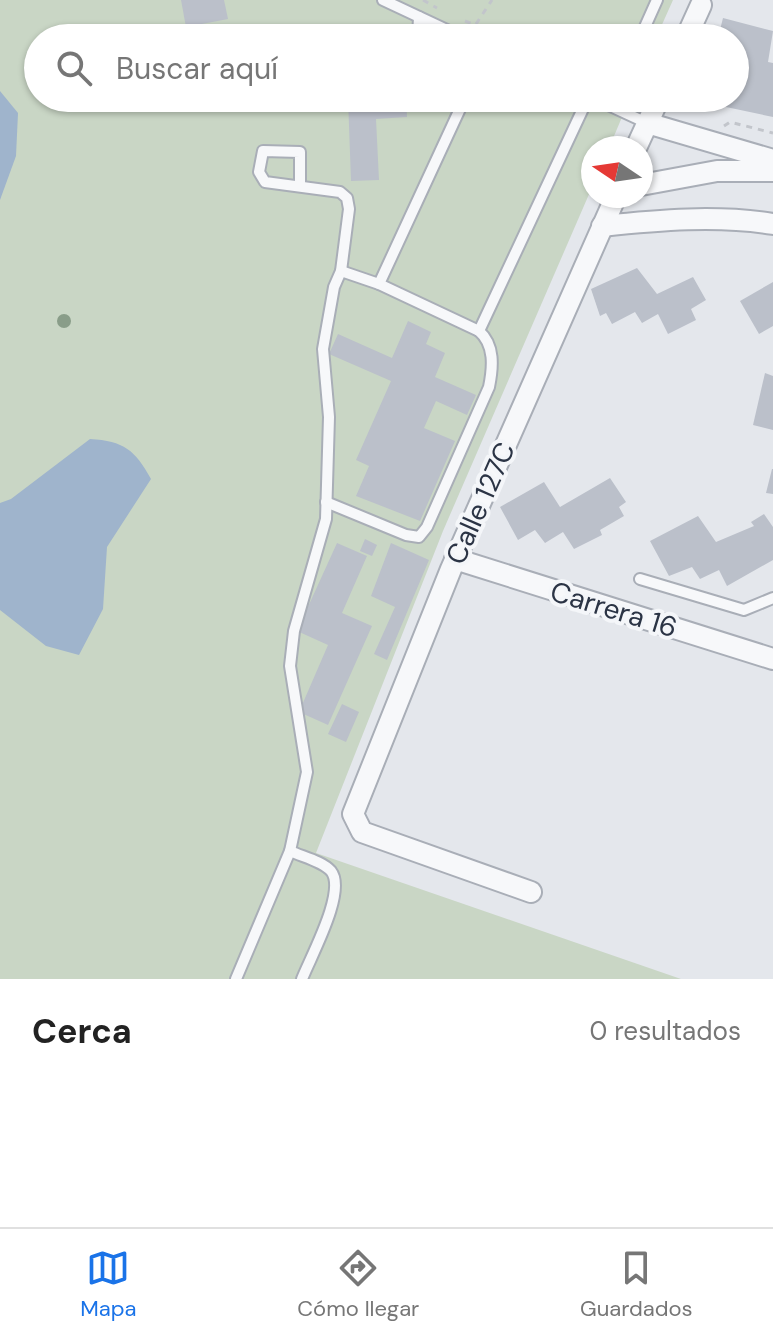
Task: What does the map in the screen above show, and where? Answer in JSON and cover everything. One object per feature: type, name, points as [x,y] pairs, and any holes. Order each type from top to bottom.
[{"type":"street","points":[[692,24],[701,5]]},
{"type":"street","points":[[641,136],[652,112]]},
{"type":"street","points":[[647,123],[773,160]]},
{"type":"street","points":[[653,183],[717,171],[773,171]]},
{"type":"street","name":"Calle 127C","points":[[531,892],[362,832],[353,814],[455,559],[610,208]]},
{"type":"street","points":[[602,226],[687,220],[773,224]]},
{"type":"street","name":"Carrera 16","points":[[455,559],[773,659]]},
{"type":"lane","points":[[383,0],[438,24]]},
{"type":"lane","points":[[646,24],[657,0]]},
{"type":"lane","points":[[419,17],[419,24]]},
{"type":"lane","points":[[379,284],[459,112]]},
{"type":"lane","points":[[479,331],[584,112]]},
{"type":"lane","points":[[626,112],[647,123]]},
{"type":"lane","points":[[236,979],[290,851],[307,772],[290,666],[294,631],[326,519],[329,417],[323,349],[334,287],[341,271],[347,198],[340,192],[300,185],[261,178],[263,151],[300,152],[300,185]]},
{"type":"lane","points":[[326,502],[415,538],[424,533],[489,387],[491,351],[479,331],[379,284],[341,271]]},
{"type":"lane","points":[[640,579],[744,610],[773,598]]},
{"type":"lane","points":[[290,851],[333,873],[338,891],[302,979]]},
{"type":"path","points":[[423,0],[441,9]]},
{"type":"path","points":[[477,24],[492,0]]},
{"type":"path","points":[[464,20],[474,24]]},
{"type":"green space","points":[[0,0],[673,0],[662,24],[24,24],[24,112],[624,112],[614,136],[581,136],[583,208],[443,531],[316,853],[681,979],[0,979]]},
{"type":"water","points":[[0,91],[18,113],[16,156],[0,200]]},
{"type":"water","points":[[90,439],[112,442],[127,449],[140,461],[151,479],[107,547],[103,609],[79,655],[46,646],[0,610],[0,503],[11,499]]},
{"type":"building","points":[[181,0],[224,0],[228,19],[185,24]]},
{"type":"building","points":[[723,18],[746,24],[722,24]]},
{"type":"building","points":[[749,25],[773,31],[768,62],[773,63],[773,117],[749,112]]},
{"type":"building","points":[[349,112],[407,112],[407,117],[376,119],[379,180],[351,181]]},
{"type":"building","points":[[637,268],[657,294],[693,277],[706,300],[691,309],[696,320],[668,334],[658,314],[642,323],[635,312],[612,324],[606,313],[600,316],[591,289]]},
{"type":"building","points":[[773,282],[773,326],[759,334],[740,301]]},
{"type":"building","points":[[408,321],[431,332],[426,344],[445,353],[435,377],[476,395],[467,415],[436,401],[424,428],[455,441],[420,521],[356,496],[369,466],[356,460],[391,381],[329,354],[338,334],[392,358]]},
{"type":"building","points":[[765,373],[773,376],[773,430],[753,425]]},
{"type":"building","points":[[773,469],[773,494],[766,493]]},
{"type":"building","points":[[610,478],[626,502],[619,507],[624,516],[600,530],[602,535],[574,549],[563,532],[545,543],[535,530],[518,540],[500,507],[544,482],[560,507]]},
{"type":"building","points":[[764,514],[773,527],[773,560],[727,586],[719,570],[700,579],[692,567],[669,576],[650,541],[698,516],[716,542],[754,526],[751,522]]},
{"type":"building","points":[[365,539],[377,545],[372,556],[360,551]]},
{"type":"building","points":[[337,543],[367,556],[342,613],[372,626],[328,725],[299,712],[328,645],[297,631]]},
{"type":"building","points":[[391,543],[429,560],[387,660],[374,654],[395,607],[371,596]]},
{"type":"building","points":[[342,704],[359,712],[346,742],[328,734]]}]
